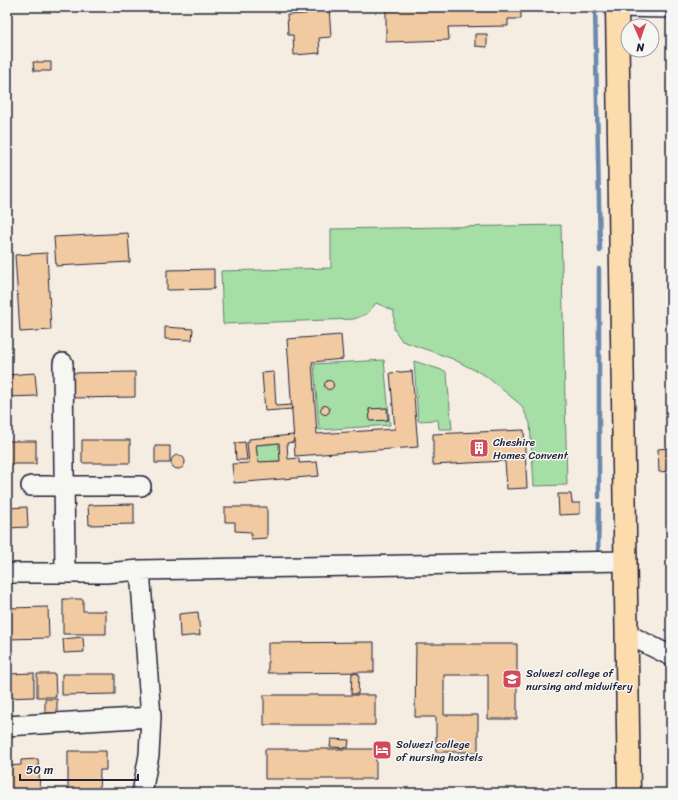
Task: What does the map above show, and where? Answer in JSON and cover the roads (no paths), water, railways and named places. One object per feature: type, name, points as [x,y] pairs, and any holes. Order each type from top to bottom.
[{"type":"main road","points":[[617,7],[630,793]]},
{"type":"street","points":[[617,7],[671,8]]},
{"type":"street","points":[[63,363],[65,573]]},
{"type":"street","points":[[31,486],[140,486]]},
{"type":"street","points":[[7,572],[65,573],[140,570],[626,561]]},
{"type":"street","points":[[140,570],[151,717],[149,755],[142,793]]},
{"type":"street","points":[[627,634],[671,656]]},
{"type":"street","points":[[7,726],[151,717]]},
{"type":"waterway","points":[[595,7],[600,251]]},
{"type":"waterway","points":[[599,269],[599,497]]},
{"type":"waterway","points":[[598,556],[599,504]]},
{"type":"place","name":"Cheshire Homes Convent","points":[[479,448]]},
{"type":"place","name":"Solwezi college of nursing and midwifery","points":[[512,679]]},
{"type":"place","name":"Solwezi college of nursing hostels","points":[[382,750]]}]
